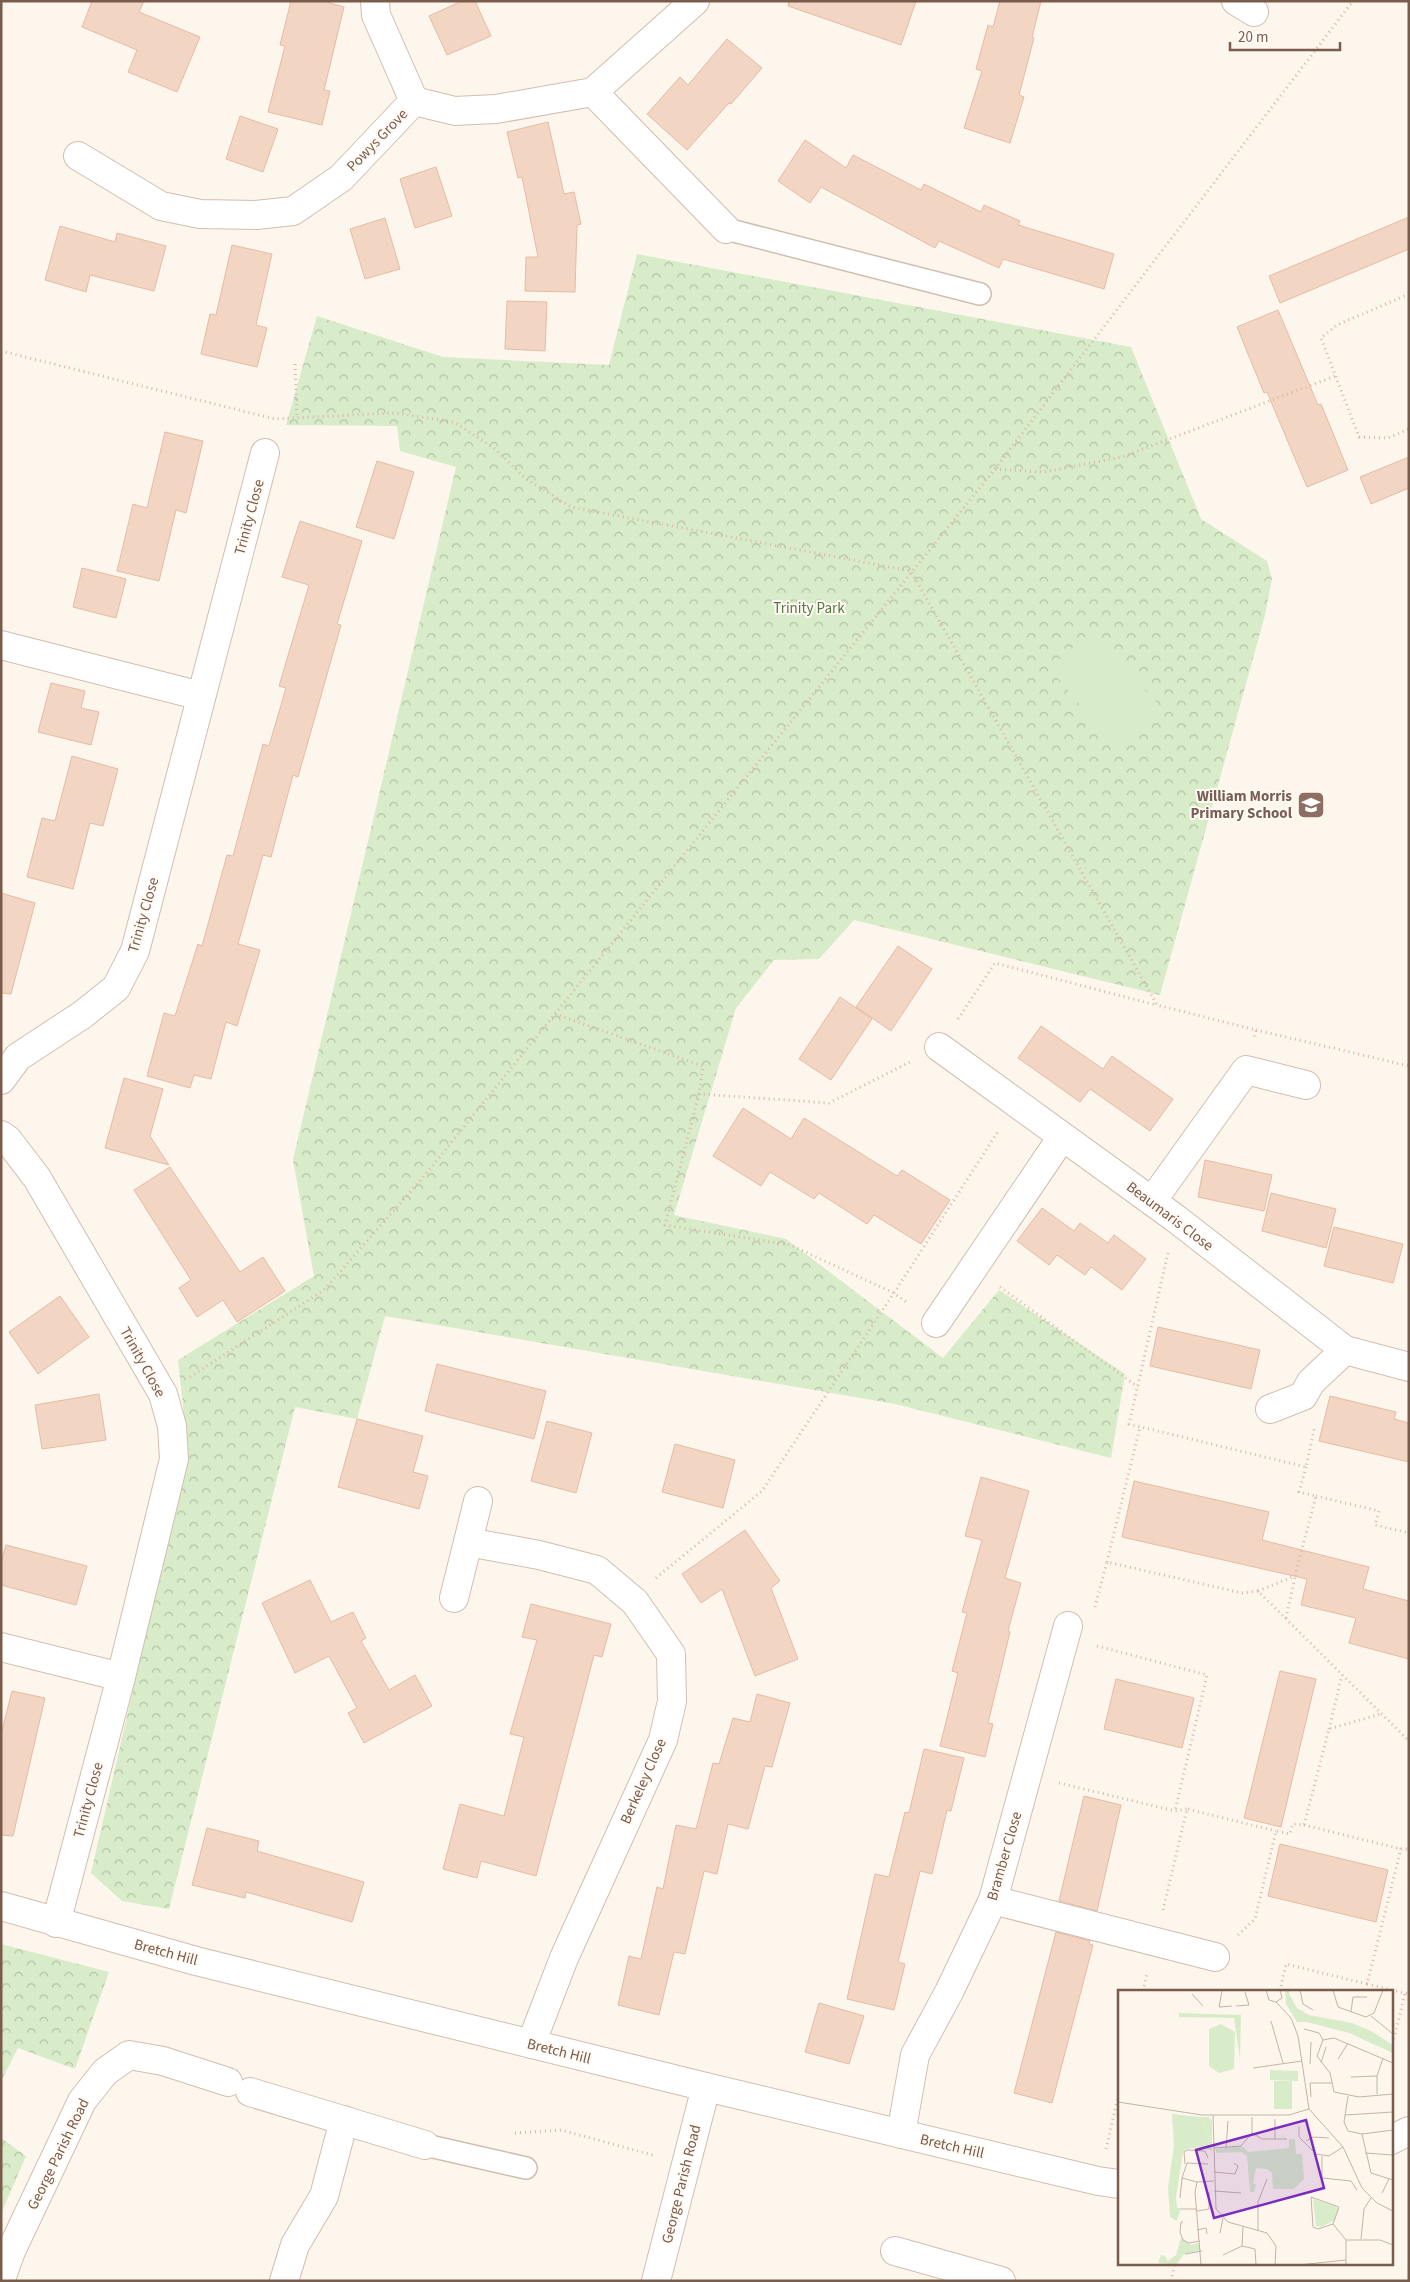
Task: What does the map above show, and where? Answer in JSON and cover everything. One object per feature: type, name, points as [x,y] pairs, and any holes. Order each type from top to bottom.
[{"type":"street","points":[[375,1],[376,15],[414,102]]},
{"type":"street","points":[[695,1],[593,92],[726,229]]},
{"type":"street","name":"Powys Grove","points":[[78,156],[161,206],[200,214],[256,215],[293,211],[341,178],[414,102],[455,111],[496,108],[593,92]]},
{"type":"street","name":"Trinity Close","points":[[1,1080],[18,1057],[82,1015],[116,988],[135,951],[265,453]]},
{"type":"street","points":[[1,645],[201,696]]},
{"type":"street","name":"Beaumaris Close","points":[[939,1047],[1175,1218],[1344,1350],[1409,1366]]},
{"type":"street","points":[[1152,1201],[1246,1070],[1306,1085]]},
{"type":"street","name":"Trinity Close","points":[[1,1135],[8,1140],[37,1178],[163,1394],[172,1426],[174,1459],[121,1677],[56,1922]]},
{"type":"street","points":[[936,1323],[1062,1137]]},
{"type":"street","points":[[1270,1408],[1302,1396],[1311,1382],[1344,1350]]},
{"type":"street","points":[[454,1598],[478,1501]]},
{"type":"street","name":"Berkeley Close","points":[[468,1542],[539,1555],[597,1570],[631,1599],[670,1654],[672,1701],[662,1740],[564,1958],[531,2044]]},
{"type":"street","name":"Bramber Close","points":[[901,2134],[915,2055],[949,1992],[993,1900],[1068,1626]]},
{"type":"street","points":[[1,1647],[121,1677]]},
{"type":"street","points":[[993,1900],[1215,1957]]},
{"type":"street","name":"Bretch Hill","points":[[1,1906],[196,1961],[706,2087],[1108,2183]]},
{"type":"street","name":"George Parish Road","points":[[1,2279],[11,2251],[82,2101],[104,2072],[129,2055],[163,2061],[239,2087],[425,2145]]},
{"type":"street","name":"George Parish Road","points":[[656,2281],[706,2087]]},
{"type":"street","points":[[284,2281],[295,2245],[324,2196],[344,2120]]},
{"type":"street","points":[[1392,2140],[1409,2131]]},
{"type":"street","points":[[895,2251],[1001,2281]]},
{"type":"lane","points":[[726,229],[980,294]]},
{"type":"lane","name":"George Parish Road","points":[[425,2145],[526,2168]]},
{"type":"path","points":[[163,1394],[324,1290],[425,1175],[910,571],[995,469],[1354,1]]},
{"type":"path","points":[[1409,294],[1337,325],[1320,338],[1359,437],[1388,438],[1409,429]]},
{"type":"path","points":[[1,351],[275,419],[395,413],[454,422],[495,449],[525,478],[571,507],[910,571],[1157,1005]]},
{"type":"path","points":[[295,364],[297,418]]},
{"type":"path","points":[[995,469],[1044,472],[1122,457],[1335,376]]},
{"type":"path","points":[[699,1094],[829,1103],[939,1047],[995,964],[1256,1030],[1409,1066]]},
{"type":"path","points":[[554,1014],[703,1066],[699,1094],[665,1225],[790,1245],[894,1293],[936,1323]]},
{"type":"path","points":[[1246,1070],[1256,1030]]},
{"type":"path","points":[[631,1599],[762,1491],[894,1293],[1016,1104]]},
{"type":"path","points":[[1175,1218],[1129,1424],[1306,1467]]},
{"type":"path","points":[[974,1267],[1138,1387]]},
{"type":"path","points":[[1318,1417],[1299,1492],[1379,1511],[1375,1525],[1409,1533]]},
{"type":"path","points":[[1140,1427],[1096,1606],[1068,1626],[1100,1648],[1207,1675],[1175,1811]]},
{"type":"path","points":[[1286,1618],[1316,1496]]},
{"type":"path","points":[[1107,1562],[1242,1593],[1258,1591],[1295,1576]]},
{"type":"path","points":[[1258,1591],[1409,1741]]},
{"type":"path","points":[[1304,1825],[1342,1674]]},
{"type":"path","points":[[1329,1729],[1381,1714]]},
{"type":"path","points":[[1057,1783],[1175,1811],[1187,1809],[1290,1834],[1294,1824],[1304,1825],[1401,1849],[1409,1849]]},
{"type":"path","points":[[1155,1943],[1187,1809]]},
{"type":"path","points":[[1215,1957],[1255,1919],[1276,1831]]},
{"type":"path","points":[[1367,1984],[1401,1849]]},
{"type":"path","points":[[1280,1990],[1286,1964],[1407,1993],[1394,2039]]},
{"type":"path","points":[[1108,2183],[1118,2101]]},
{"type":"path","points":[[509,2134],[561,2130],[686,2164]]},
{"type":"path","points":[[1172,2281],[1174,2264]]},
{"type":"green space","name":"Trinity Park","points":[[637,254],[1131,347],[1201,519],[1267,561],[1272,579],[1265,615],[1160,995],[854,920],[819,959],[774,960],[736,1008],[674,1215],[786,1239],[943,1358],[999,1290],[1125,1374],[1111,1458],[895,1404],[385,1316],[357,1419],[295,1407],[169,1909],[122,1901],[91,1873],[188,1450],[178,1360],[314,1276],[293,1160],[456,467],[400,451],[397,426],[286,425],[317,316],[443,357],[609,365]]},
{"type":"green space","points":[[1091,632],[1160,706],[1116,748],[1049,668]]},
{"type":"green space","points":[[1,1944],[109,1972],[75,2069],[18,2048],[1,2081]]},
{"type":"green space","points":[[1,2138],[26,2156],[1,2214]]},
{"type":"building","points":[[92,1],[144,1],[139,12],[200,37],[177,92],[128,72],[137,50],[82,27]]},
{"type":"building","points":[[291,1],[323,1],[344,7],[324,90],[330,91],[322,125],[268,112],[285,46],[280,45]]},
{"type":"building","points":[[462,1],[475,1],[491,36],[447,55],[429,16]]},
{"type":"building","points":[[789,1],[916,1],[901,45],[788,6]]},
{"type":"building","points":[[1000,1],[1041,1],[1032,37],[1034,38],[1019,95],[1024,97],[1010,143],[964,128],[982,71],[976,69],[988,25],[993,27]]},
{"type":"building","points":[[727,39],[762,68],[687,150],[647,114],[680,77],[688,85]]},
{"type":"building","points":[[240,116],[278,129],[263,172],[226,159]]},
{"type":"building","points":[[548,122],[564,194],[574,192],[581,224],[577,225],[575,292],[525,291],[526,257],[538,257],[522,177],[518,178],[507,132]]},
{"type":"building","points":[[805,140],[846,168],[853,155],[921,190],[924,184],[981,212],[984,205],[1020,221],[1018,225],[1114,254],[1104,289],[1003,259],[999,268],[939,241],[935,248],[821,187],[810,203],[778,181]]},
{"type":"building","points":[[436,167],[452,216],[415,228],[400,179]]},
{"type":"building","points":[[1409,217],[1409,249],[1280,303],[1269,276]]},
{"type":"building","points":[[385,218],[400,269],[365,279],[350,229]]},
{"type":"building","points":[[60,226],[115,242],[117,233],[166,246],[154,291],[90,275],[86,292],[45,280]]},
{"type":"building","points":[[232,245],[272,254],[256,325],[267,328],[257,367],[201,354],[210,314],[216,315]]},
{"type":"building","points":[[507,301],[547,302],[545,351],[505,349]]},
{"type":"building","points":[[1278,310],[1318,405],[1321,404],[1348,470],[1307,487],[1267,392],[1264,393],[1237,327]]},
{"type":"building","points":[[165,432],[203,441],[186,513],[176,510],[159,581],[117,571],[133,504],[147,508]]},
{"type":"building","points":[[1409,457],[1409,488],[1371,504],[1360,477]]},
{"type":"building","points":[[377,461],[414,472],[394,539],[356,527]]},
{"type":"building","points":[[300,521],[362,541],[337,624],[341,625],[298,777],[293,775],[271,857],[263,855],[238,944],[260,950],[237,1026],[226,1022],[211,1079],[194,1075],[190,1088],[147,1076],[164,1013],[175,1016],[198,944],[202,946],[227,855],[233,856],[263,744],[269,746],[286,688],[279,686],[309,585],[282,577]]},
{"type":"building","points":[[82,568],[126,579],[116,618],[73,607]]},
{"type":"building","points":[[51,683],[85,691],[81,708],[99,712],[91,745],[38,732]]},
{"type":"building","points":[[72,756],[118,769],[103,826],[90,823],[73,889],[27,877],[42,818],[55,821]]},
{"type":"building","points":[[1,893],[35,903],[11,994],[1,993]]},
{"type":"building","points":[[898,946],[932,969],[891,1031],[856,1007]]},
{"type":"building","points":[[840,997],[872,1019],[831,1080],[799,1059]]},
{"type":"building","points":[[1041,1026],[1103,1069],[1112,1056],[1173,1099],[1150,1131],[1090,1089],[1080,1102],[1018,1058]]},
{"type":"building","points":[[124,1078],[163,1089],[150,1136],[169,1165],[105,1148]]},
{"type":"building","points":[[743,1108],[791,1139],[804,1118],[897,1176],[902,1170],[950,1200],[921,1244],[874,1215],[867,1224],[819,1193],[814,1199],[770,1172],[761,1186],[713,1156]]},
{"type":"building","points":[[1205,1160],[1272,1175],[1264,1211],[1198,1197]]},
{"type":"building","points":[[170,1167],[240,1272],[263,1257],[285,1291],[237,1322],[223,1300],[197,1317],[179,1288],[191,1280],[134,1190]]},
{"type":"building","points":[[1271,1193],[1336,1209],[1326,1248],[1262,1231]]},
{"type":"building","points":[[1042,1208],[1074,1231],[1080,1223],[1108,1243],[1114,1235],[1146,1259],[1122,1290],[1091,1267],[1085,1275],[1057,1255],[1049,1265],[1017,1241]]},
{"type":"building","points":[[1334,1227],[1403,1244],[1393,1283],[1324,1266]]},
{"type":"building","points":[[60,1296],[89,1337],[38,1374],[9,1332]]},
{"type":"building","points":[[1158,1327],[1260,1350],[1251,1389],[1150,1366]]},
{"type":"building","points":[[437,1364],[546,1391],[534,1439],[425,1411]]},
{"type":"building","points":[[99,1394],[106,1440],[42,1449],[35,1405]]},
{"type":"building","points":[[1330,1396],[1396,1412],[1394,1419],[1409,1423],[1409,1462],[1319,1441]]},
{"type":"building","points":[[357,1419],[423,1436],[413,1472],[428,1476],[419,1509],[338,1487]]},
{"type":"building","points":[[547,1421],[592,1433],[576,1493],[531,1481]]},
{"type":"building","points":[[675,1444],[735,1460],[723,1508],[662,1492]]},
{"type":"building","points":[[981,1477],[1029,1491],[1005,1578],[1021,1583],[1008,1631],[1010,1632],[988,1723],[993,1724],[985,1757],[940,1746],[958,1673],[952,1671],[967,1613],[962,1612],[982,1540],[965,1536]]},
{"type":"building","points":[[1134,1481],[1269,1512],[1262,1540],[1369,1567],[1363,1589],[1409,1601],[1409,1659],[1349,1643],[1356,1618],[1301,1605],[1307,1579],[1122,1537]]},
{"type":"building","points":[[745,1530],[780,1581],[771,1588],[798,1659],[755,1676],[722,1589],[701,1603],[682,1574]]},
{"type":"building","points":[[6,1545],[87,1566],[76,1605],[1,1585],[1,1563]]},
{"type":"building","points":[[310,1580],[331,1622],[353,1612],[366,1638],[361,1641],[389,1690],[415,1675],[432,1706],[364,1743],[348,1713],[357,1708],[329,1656],[295,1673],[262,1603]]},
{"type":"building","points":[[531,1604],[611,1624],[602,1657],[594,1655],[536,1876],[481,1861],[477,1878],[443,1869],[460,1804],[504,1816],[524,1737],[510,1734],[537,1640],[522,1637]]},
{"type":"building","points":[[1280,1671],[1316,1679],[1281,1827],[1244,1818]]},
{"type":"building","points":[[1116,1679],[1194,1698],[1182,1748],[1104,1729]]},
{"type":"building","points":[[12,1691],[45,1698],[13,1836],[1,1835],[1,1735]]},
{"type":"building","points":[[757,1694],[790,1703],[772,1767],[765,1766],[748,1829],[728,1824],[717,1874],[704,1871],[685,1954],[674,1952],[659,2015],[618,2005],[629,1956],[641,1959],[657,1887],[663,1889],[676,1825],[696,1829],[713,1763],[719,1764],[733,1718],[750,1722]]},
{"type":"building","points":[[924,1749],[964,1758],[951,1811],[947,1810],[932,1874],[920,1871],[898,1962],[905,1964],[894,2010],[847,1999],[875,1874],[889,1877],[905,1812],[909,1813]]},
{"type":"building","points":[[1084,1796],[1121,1805],[1097,1911],[1059,1901]]},
{"type":"building","points":[[207,1828],[259,1841],[257,1851],[364,1882],[352,1922],[246,1892],[245,1898],[192,1885]]},
{"type":"building","points":[[1280,1844],[1388,1870],[1376,1922],[1268,1896]]},
{"type":"building","points":[[1056,1932],[1090,1941],[1089,1944],[1093,1945],[1052,2103],[1014,2093]]},
{"type":"building","points":[[819,2003],[864,2016],[849,2064],[805,2052]]},
{"type":"place","name":"William Morris Primary School","points":[[1311,805]]}]
